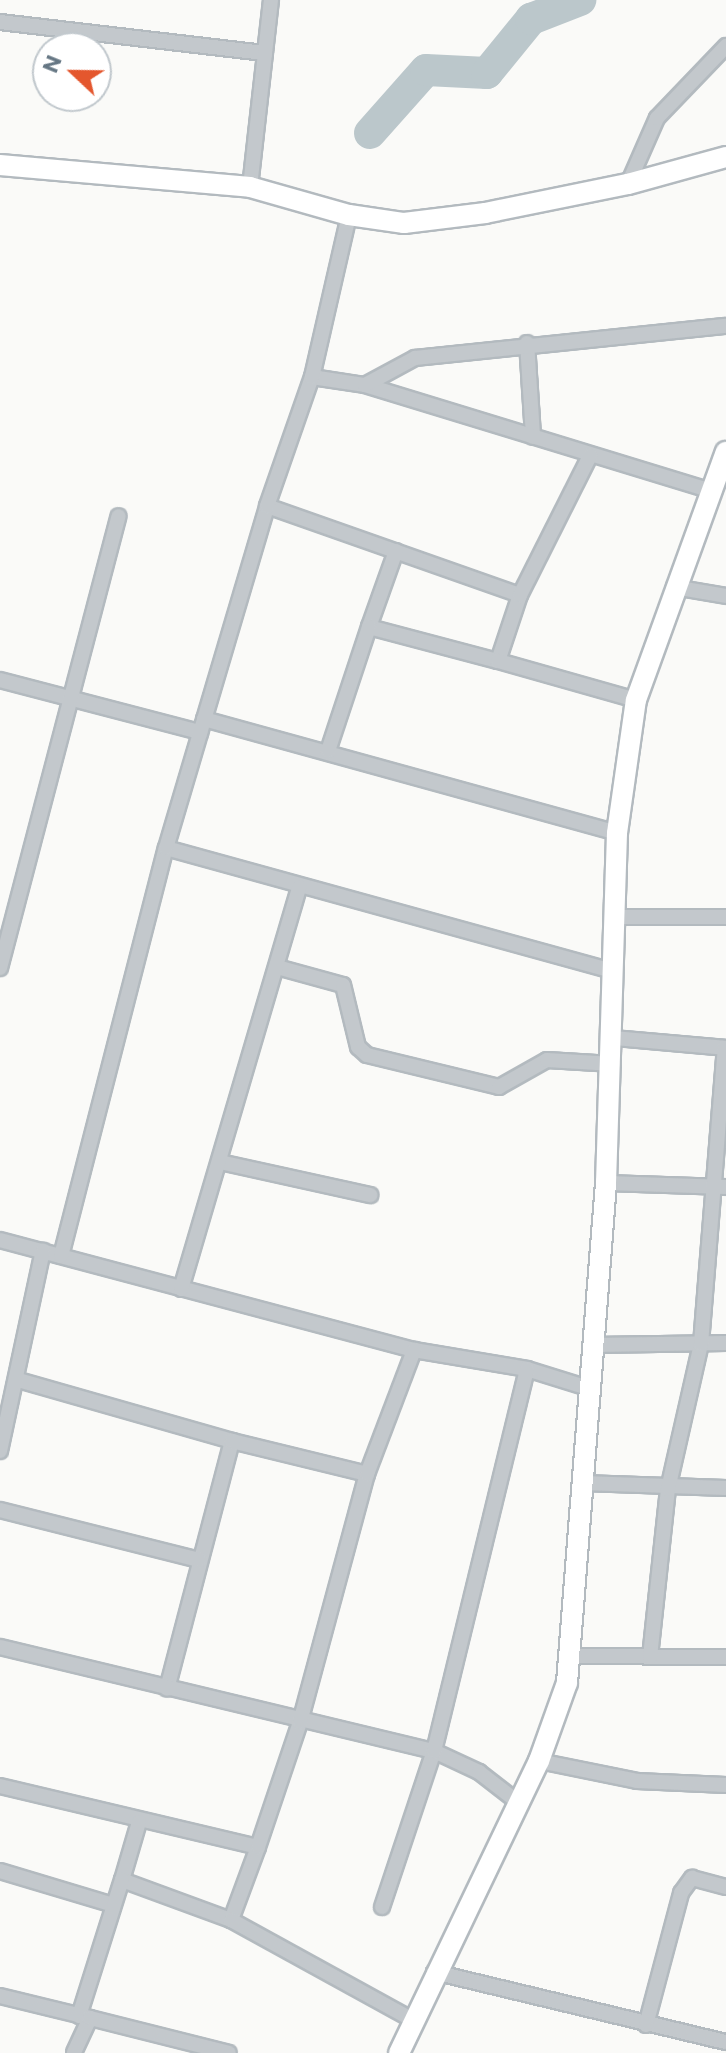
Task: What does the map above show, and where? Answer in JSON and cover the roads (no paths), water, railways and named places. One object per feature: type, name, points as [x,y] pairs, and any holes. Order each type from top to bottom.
[{"type":"street","points":[[250,187],[271,0]]},
{"type":"street","points":[[0,22],[265,53]]},
{"type":"street","points":[[628,184],[657,118],[726,46]]},
{"type":"street","points":[[0,165],[250,187],[349,215],[404,223],[447,219],[628,184],[726,157]]},
{"type":"street","points":[[61,1256],[166,848],[267,506],[312,377],[349,215]]},
{"type":"street","points":[[365,385],[415,358],[527,343],[726,326]]},
{"type":"street","points":[[527,343],[533,437]]},
{"type":"street","points":[[312,377],[365,385],[712,491]]},
{"type":"street","points":[[498,661],[520,595],[590,456]]},
{"type":"street","points":[[399,2053],[434,1972],[539,1761],[571,1656],[613,1064],[617,833],[636,700],[674,587],[724,463]]},
{"type":"street","points":[[267,506],[520,595]]},
{"type":"street","points":[[0,968],[7,916],[119,516]]},
{"type":"street","points":[[328,751],[396,551]]},
{"type":"street","points":[[674,587],[726,596]]},
{"type":"street","points":[[369,627],[636,700]]},
{"type":"street","points":[[0,680],[328,751],[617,833]]},
{"type":"street","points":[[166,848],[613,971]]},
{"type":"street","points":[[181,1289],[299,887]]},
{"type":"street","points":[[615,917],[726,917]]},
{"type":"street","points":[[277,967],[343,985],[358,1047],[367,1055],[499,1087],[547,1060],[613,1064]]},
{"type":"street","points":[[614,1038],[725,1048],[721,1187],[701,1344],[668,1489],[650,1657]]},
{"type":"street","points":[[220,1162],[370,1195]]},
{"type":"street","points":[[606,1183],[721,1187]]},
{"type":"street","points":[[0,1240],[414,1350],[527,1369],[588,1388]]},
{"type":"street","points":[[0,1451],[18,1380],[43,1251]]},
{"type":"street","points":[[592,1345],[726,1343]]},
{"type":"street","points":[[231,1920],[300,1722],[367,1474],[414,1350]]},
{"type":"street","points":[[382,1907],[434,1751],[527,1369]]},
{"type":"street","points":[[18,1380],[232,1441],[367,1474]]},
{"type":"street","points":[[167,1689],[232,1441]]},
{"type":"street","points":[[583,1483],[668,1489],[726,1488]]},
{"type":"street","points":[[0,1510],[199,1560]]},
{"type":"street","points":[[0,1647],[300,1722],[434,1751],[479,1772],[519,1803]]},
{"type":"street","points":[[571,1656],[726,1657]]},
{"type":"street","points":[[539,1761],[637,1781],[726,1785]]},
{"type":"street","points":[[0,1786],[139,1822],[258,1847]]},
{"type":"street","points":[[74,2053],[113,1905],[139,1822]]},
{"type":"street","points":[[0,1871],[113,1905]]},
{"type":"street","points":[[646,2025],[681,1893],[692,1878],[726,1887]]},
{"type":"street","points":[[122,1880],[231,1920],[413,2020]]},
{"type":"street","points":[[434,1972],[726,2042]]},
{"type":"street","points":[[0,1996],[229,2053]]},
{"type":"waterway","points":[[370,133],[426,70],[487,73],[531,19],[580,0]]}]
